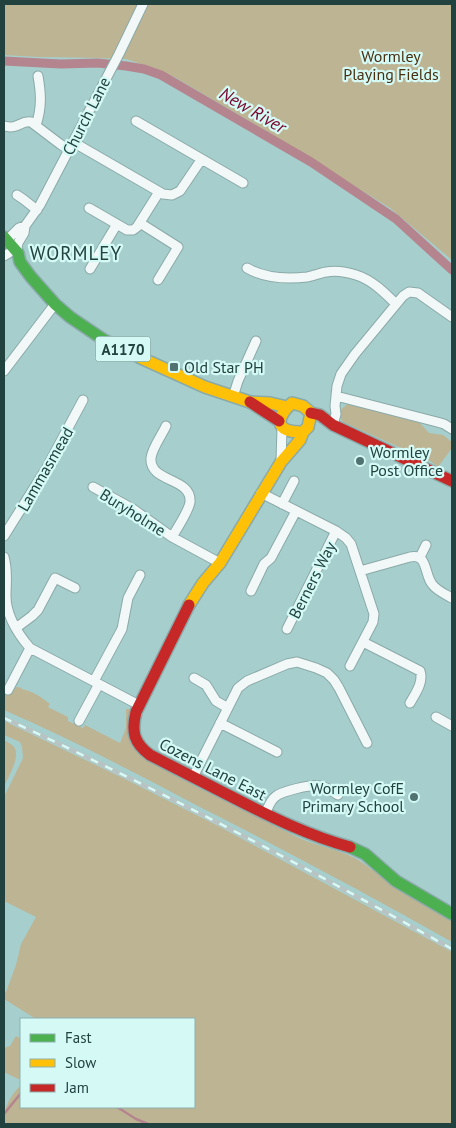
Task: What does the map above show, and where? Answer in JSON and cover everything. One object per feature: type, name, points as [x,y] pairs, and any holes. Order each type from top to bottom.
[{"type":"street","name":"Church Lane","points":[[9,250],[17,248],[25,226],[37,210],[119,54],[143,4]]},
{"type":"street","points":[[36,125],[40,114],[41,100],[38,76]]},
{"type":"street","points":[[4,126],[13,128],[28,121],[60,144],[71,146],[164,194],[172,195],[180,191],[201,160]]},
{"type":"street","points":[[136,121],[243,183]]},
{"type":"street","points":[[89,208],[127,230],[133,230],[140,223],[159,192]]},
{"type":"street","points":[[17,195],[37,210]]},
{"type":"street","points":[[140,223],[178,247],[158,280]]},
{"type":"street","points":[[90,269],[117,224]]},
{"type":"street","name":"Church Lane","points":[[9,250],[19,228],[25,226]]},
{"type":"street","name":"A1170","points":[[9,250],[30,277],[55,304],[70,317],[104,340],[177,375],[233,397],[250,402],[270,403],[287,407]]},
{"type":"street","points":[[247,268],[282,277],[309,277],[336,271],[357,275],[378,286],[396,304]]},
{"type":"street","points":[[333,425],[336,414],[337,386],[341,374],[402,296],[409,292],[418,293],[452,317]]},
{"type":"street","points":[[4,371],[55,304]]},
{"type":"street","points":[[233,397],[256,341]]},
{"type":"street","name":"Lammasmead","points":[[4,536],[46,469],[83,400]]},
{"type":"street","points":[[323,417],[336,401]]},
{"type":"street","points":[[336,401],[437,422],[452,429]]},
{"type":"street","name":"A1170","points":[[250,402],[281,424]]},
{"type":"street","points":[[281,462],[281,424],[287,407],[292,403],[300,404],[307,408],[310,413],[306,429]]},
{"type":"street","points":[[310,413],[323,417],[333,425],[452,481]]},
{"type":"street","points":[[281,424],[293,432],[333,425]]},
{"type":"street","name":"Buryholme","points":[[166,426],[152,452],[152,466],[157,473],[185,489],[190,500],[172,537]]},
{"type":"street","name":"Cozens Lane East","points":[[306,429],[261,493],[220,563],[189,604],[139,705],[133,728],[136,739],[142,749],[150,755],[265,814],[306,833],[353,848],[365,854],[396,881],[452,914]]},
{"type":"street","points":[[282,504],[294,480]]},
{"type":"street","name":"Buryholme","points":[[93,488],[133,509],[172,537],[220,563]]},
{"type":"street","name":"Berners Way","points":[[261,493],[336,531],[351,544],[374,614],[373,622],[350,666]]},
{"type":"street","points":[[251,590],[264,564],[271,558],[296,511]]},
{"type":"street","name":"Berners Way","points":[[287,629],[336,531]]},
{"type":"street","points":[[420,557],[426,546]]},
{"type":"street","points":[[360,571],[414,556],[420,557],[432,585],[452,598]]},
{"type":"street","points":[[4,557],[7,570],[5,598],[9,614],[22,638],[30,648],[139,705]]},
{"type":"street","points":[[79,721],[122,629],[128,598],[140,575]]},
{"type":"street","points":[[16,628],[38,610],[55,578],[75,588]]},
{"type":"street","points":[[363,642],[420,671],[421,680],[410,703]]},
{"type":"street","points":[[8,690],[30,648]]},
{"type":"street","points":[[193,777],[238,688],[247,681],[287,664],[297,662],[307,664],[327,673],[334,680],[367,743]]},
{"type":"street","points":[[194,678],[206,684],[216,701],[228,708]]},
{"type":"street","points":[[436,717],[452,726]]},
{"type":"street","points":[[220,723],[277,752]]},
{"type":"street","points":[[265,814],[273,799],[282,792],[318,786],[338,795]]},
{"type":"green space","name":"Wormley Playing Fields","points":[[4,4],[452,4],[452,260],[390,208],[176,78],[126,59],[4,55]]},
{"type":"green space","points":[[348,404],[418,421],[429,433],[443,435],[452,442],[452,448],[438,467],[430,461],[343,422],[340,416],[341,411]]},
{"type":"green space","points":[[16,687],[40,697],[50,704],[48,707],[68,717],[68,721],[83,728],[85,725],[120,743],[126,728],[126,709],[129,709],[143,757],[197,787],[299,838],[345,854],[363,863],[389,883],[452,920],[452,942],[324,871],[147,779],[76,743],[4,710],[4,691],[11,694]]},
{"type":"green space","points":[[4,721],[220,827],[452,952],[452,1124],[4,1124],[8,1103],[20,1086],[20,1108],[195,1108],[195,1018],[34,1018],[4,999],[4,992],[6,992],[16,965],[21,944],[36,917],[4,901],[4,797],[23,758],[20,742],[4,735]]},
{"type":"green space","points":[[4,740],[14,747],[16,756],[4,787]]},
{"type":"green space","points":[[16,1036],[20,1038],[20,1079],[4,1072],[4,1048],[10,1046]]},
{"type":"waterway","name":"New River","points":[[4,61],[61,64],[98,63],[144,69],[161,75],[311,162],[396,219],[452,270]]},
{"type":"waterway","points":[[4,1114],[20,1094]]},
{"type":"waterway","points":[[119,1108],[148,1124]]},
{"type":"railway","points":[[4,718],[118,772],[230,829],[452,949]]},
{"type":"traffic: fast","points":[[4,237],[18,253],[20,262],[31,277],[55,304],[70,317],[104,340],[141,358]]},
{"type":"traffic: fast","points":[[350,847],[365,854],[396,881],[452,914]]},
{"type":"traffic: slow","points":[[141,358],[205,387],[250,402],[270,403],[287,407]]},
{"type":"traffic: slow","points":[[292,403],[303,406],[311,413],[308,427],[303,432],[288,430],[283,428],[281,424],[282,415],[292,403]]},
{"type":"traffic: slow","points":[[189,605],[203,583],[220,563],[281,462],[300,440],[303,432]]},
{"type":"traffic: jam","points":[[250,402],[279,421]]},
{"type":"traffic: jam","points":[[311,413],[320,415],[333,425],[452,481]]},
{"type":"traffic: jam","points":[[189,605],[136,712],[134,731],[140,746],[150,755],[278,820],[335,843],[350,847]]},
{"type":"place","name":"Old Star PH","points":[[174,367]]},
{"type":"place","name":"Wormley Post Office","points":[[360,461]]},
{"type":"place","name":"Wormley CofE Primary School","points":[[414,797]]},
{"type":"district","name":"WORMLEY","points":[[76,253]]}]
